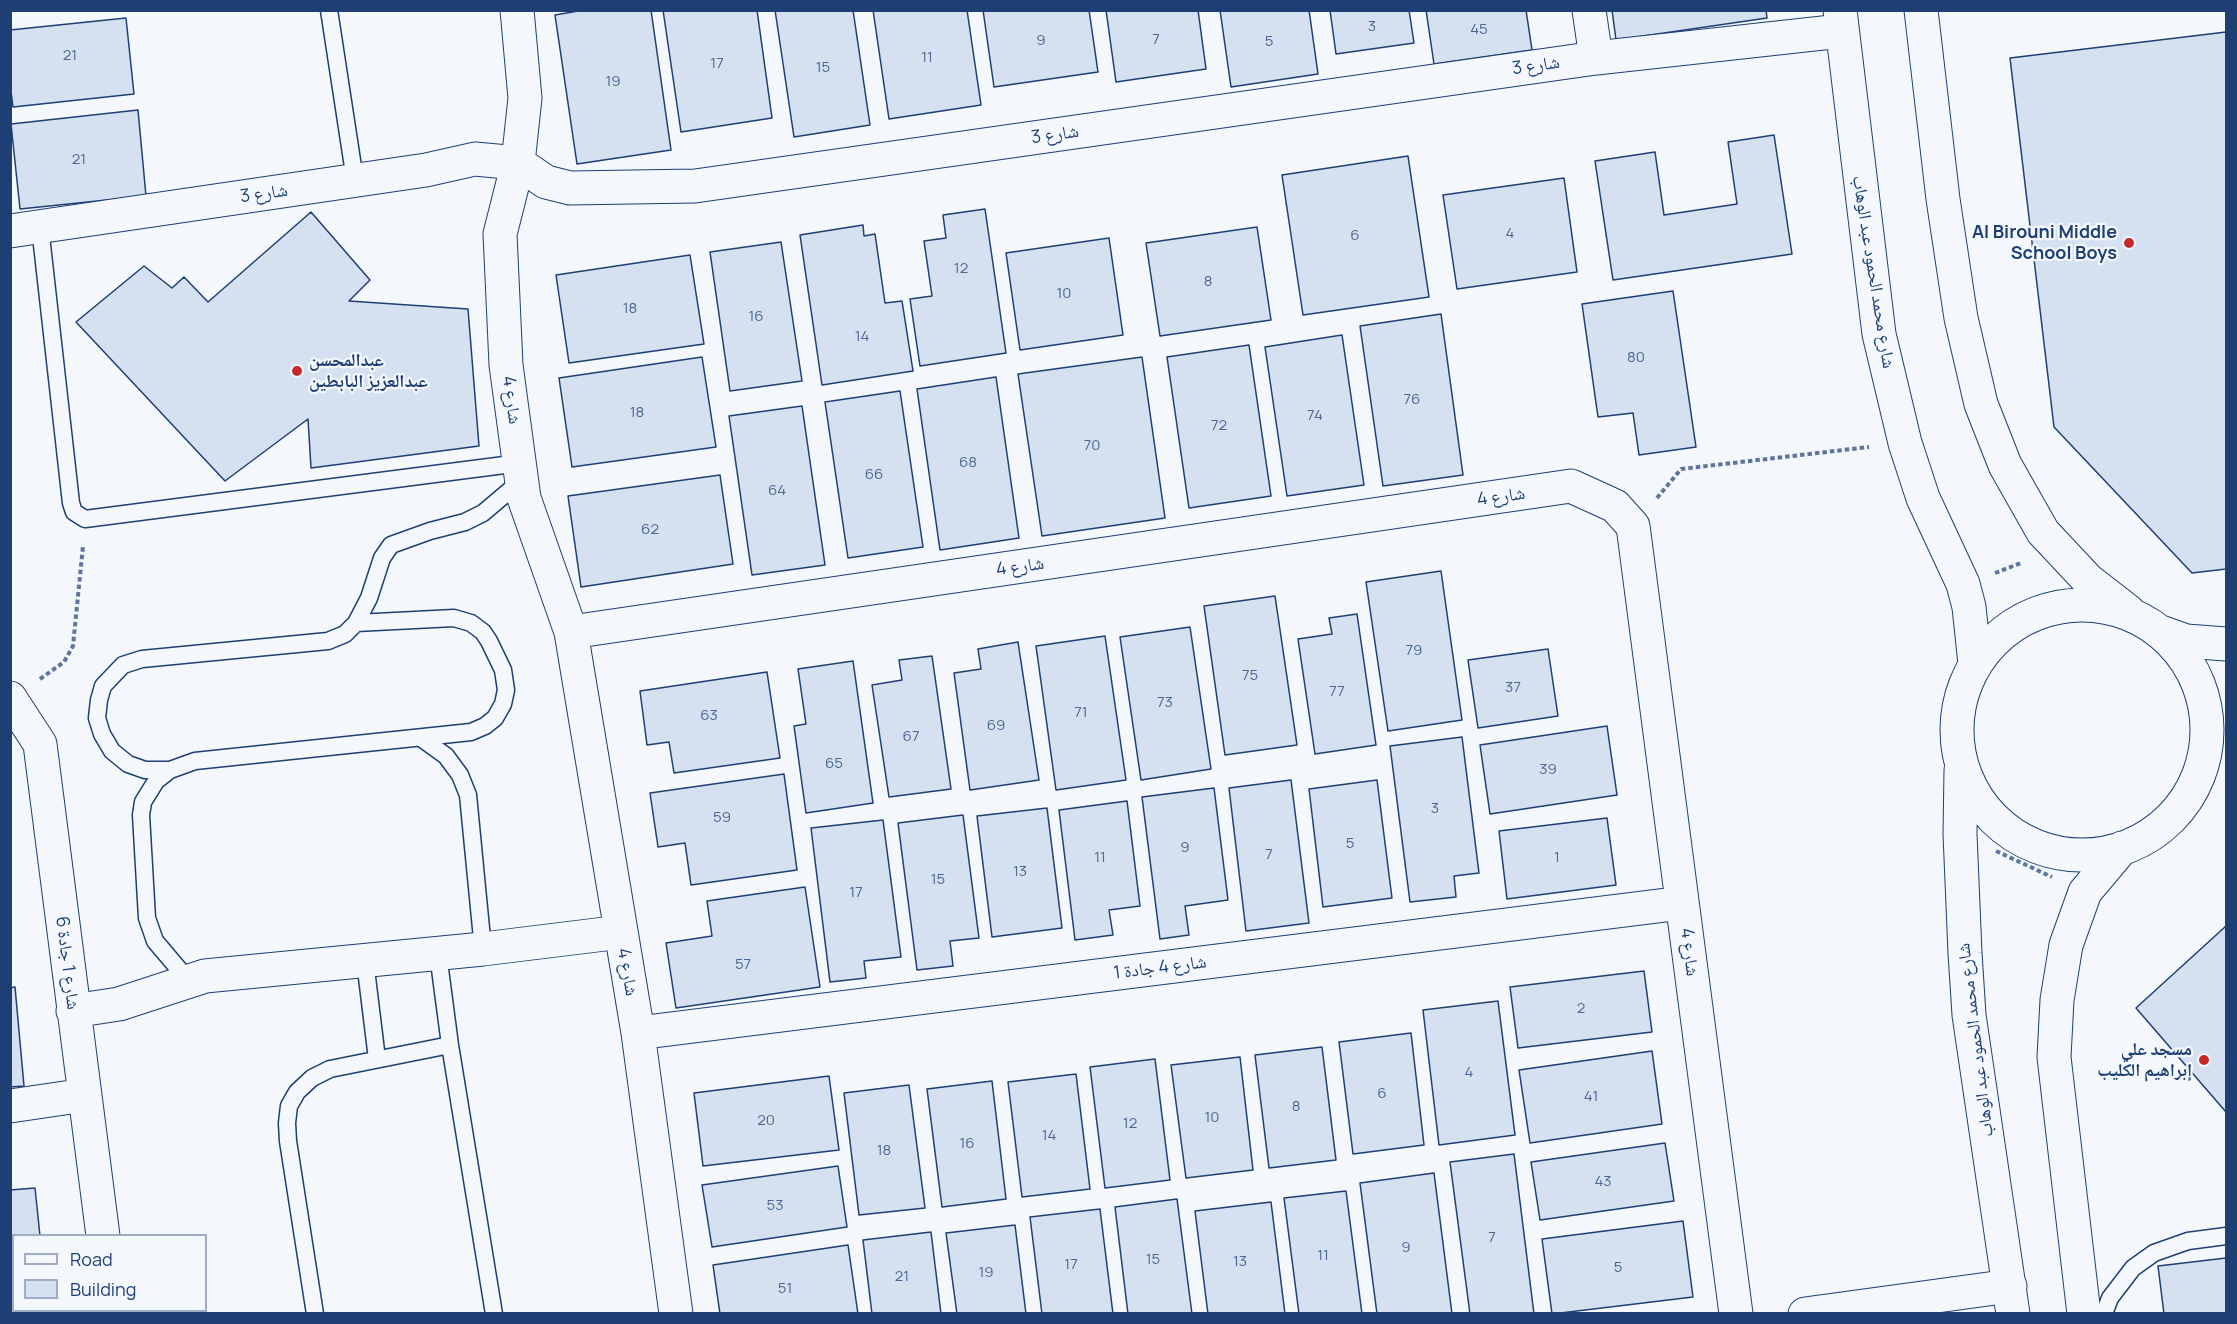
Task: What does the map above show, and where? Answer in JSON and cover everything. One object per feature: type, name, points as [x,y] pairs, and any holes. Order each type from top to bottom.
[{"type":"street","points":[[517,10],[525,98],[518,163]]},
{"type":"street","points":[[1589,10],[1596,58]]},
{"type":"street","points":[[1921,10],[1943,199],[1961,318],[1981,404],[2005,465],[2043,532],[2088,580],[2149,625],[2175,647],[2188,665],[2205,706],[2207,728],[2205,751],[2213,765],[2177,811],[2161,826],[2143,839],[2100,854],[2078,855],[2055,852],[2024,840],[1997,821],[1981,805],[1961,765],[1956,724],[1959,703],[1975,664],[1988,647],[2020,621],[2059,608],[2079,605],[2100,607],[2120,611],[2149,625],[2186,641],[2226,644]]},
{"type":"street","name":"شارع 3","points":[[25,229],[426,170],[475,159],[518,163],[546,182],[570,188],[695,186],[1596,58],[1840,21]]},
{"type":"street","name":"شارع محمد الحمود عبد الوهاب","points":[[1840,21],[1879,334],[1905,443],[1923,498],[1963,584],[1969,607],[1975,664]]},
{"type":"street","name":"شارع 4","points":[[518,163],[500,234],[506,365],[524,498],[571,632],[638,1033],[675,1314]]},
{"type":"street","name":"شارع 4","points":[[571,632],[1571,486],[1615,506],[1633,526],[1736,1314]]},
{"type":"street","name":"شارع 1 جادة 6","points":[[11,698],[40,744],[102,1234]]},
{"type":"street","name":"شارع محمد الحمود عبد الوهاب","points":[[1961,765],[1960,834],[1969,1015],[2011,1300]]},
{"type":"street","points":[[2084,1314],[2054,1057],[2056,1000],[2066,945],[2085,892],[2122,848]]},
{"type":"street","name":"شارع 4 جادة 1","points":[[638,1033],[1682,903]]},
{"type":"street","points":[[73,1011],[119,1004],[188,980],[229,973],[483,950],[621,932]]},
{"type":"street","points":[[10,1106],[85,1095]]},
{"type":"street","points":[[1805,1314],[2011,1300]]},
{"type":"lane","points":[[329,10],[356,180]]},
{"type":"lane","points":[[25,229],[71,503],[74,512],[85,519],[521,472]]},
{"type":"lane","points":[[170,771],[151,771],[128,764],[112,751],[102,734],[97,718],[103,686],[123,665],[142,659],[328,641],[345,634],[356,623],[369,598],[382,558],[391,545],[465,522],[483,513],[521,472]]},
{"type":"lane","points":[[188,980],[155,941],[147,918],[141,815],[143,802],[156,781],[170,771],[195,760],[471,732],[485,726],[495,718],[503,704],[506,690],[503,670],[483,632],[471,622],[453,618],[356,623]]},
{"type":"lane","points":[[421,738],[446,756],[460,775],[468,795],[483,950]]},
{"type":"lane","points":[[438,954],[450,1045],[494,1314]]},
{"type":"lane","points":[[365,961],[377,1059]]},
{"type":"lane","points":[[315,1314],[288,1141],[289,1106],[297,1092],[312,1078],[330,1070],[450,1045]]},
{"type":"lane","points":[[2104,1314],[2110,1298],[2133,1268],[2154,1253],[2188,1241],[2226,1236]]},
{"type":"path","points":[[1633,526],[1681,469],[1905,443]]},
{"type":"path","points":[[11,698],[63,662],[73,646],[85,519]]},
{"type":"path","points":[[1963,584],[2059,549]]},
{"type":"path","points":[[1960,834],[2085,892]]},
{"type":"building","points":[[584,10],[651,10],[671,150],[577,164],[555,15]]},
{"type":"building","points":[[663,10],[757,10],[772,118],[681,132]]},
{"type":"building","points":[[775,10],[853,10],[870,125],[794,137]]},
{"type":"building","points":[[873,10],[967,10],[981,105],[889,119]]},
{"type":"building","points":[[983,10],[1089,10],[1098,72],[994,87]]},
{"type":"building","points":[[1106,10],[1198,10],[1206,69],[1116,82]]},
{"type":"building","points":[[1220,10],[1309,10],[1318,74],[1231,87]]},
{"type":"building","points":[[1330,10],[1409,10],[1414,43],[1336,54]]},
{"type":"building","points":[[1426,10],[1526,10],[1532,50],[1434,64]]},
{"type":"building","points":[[1612,10],[1766,10],[1767,18],[1616,40]]},
{"type":"building","points":[[126,18],[134,94],[13,107],[10,83],[10,30]]},
{"type":"building","name":"Al Birouni Middle School Boys","points":[[2226,32],[2226,569],[2192,573],[2054,427],[2010,58]]},
{"type":"building","points":[[138,110],[146,196],[20,209],[11,124]]},
{"type":"building","points":[[1774,135],[1792,254],[1613,280],[1595,161],[1655,152],[1664,215],[1737,204],[1728,142]]},
{"type":"building","points":[[1408,156],[1429,297],[1303,315],[1282,175]]},
{"type":"building","points":[[1564,178],[1577,272],[1457,289],[1443,195]]},
{"type":"building","points":[[985,209],[1006,353],[920,366],[910,299],[932,296],[924,241],[946,238],[943,215]]},
{"type":"building","name":"عبدالمحسن عبدالعزيز البابطين","points":[[311,212],[370,280],[349,301],[468,309],[479,446],[311,468],[308,419],[225,481],[76,322],[144,266],[172,288],[184,277],[208,302]]},
{"type":"building","points":[[863,225],[864,236],[875,234],[885,303],[902,301],[913,371],[822,385],[800,235]]},
{"type":"building","points":[[1257,227],[1271,320],[1160,336],[1146,243]]},
{"type":"building","points":[[1109,238],[1123,335],[1020,350],[1006,253]]},
{"type":"building","points":[[781,242],[802,381],[730,391],[710,252]]},
{"type":"building","points":[[690,255],[704,344],[569,363],[556,275]]},
{"type":"building","points":[[1673,291],[1696,447],[1639,455],[1633,413],[1598,417],[1582,304]]},
{"type":"building","points":[[1441,314],[1463,475],[1383,486],[1360,326]]},
{"type":"building","points":[[1342,335],[1364,485],[1287,496],[1265,347]]},
{"type":"building","points":[[1249,345],[1271,496],[1189,508],[1167,357]]},
{"type":"building","points":[[702,357],[716,447],[572,467],[559,378]]},
{"type":"building","points":[[1142,357],[1165,518],[1042,536],[1018,374]]},
{"type":"building","points":[[996,377],[1019,538],[940,550],[917,389]]},
{"type":"building","points":[[900,391],[923,547],[848,558],[825,402]]},
{"type":"building","points":[[802,406],[825,565],[752,575],[729,416]]},
{"type":"building","points":[[720,475],[733,564],[581,587],[568,496]]},
{"type":"building","points":[[1441,571],[1462,720],[1388,731],[1366,582]]},
{"type":"building","points":[[1275,596],[1297,745],[1225,755],[1204,606]]},
{"type":"building","points":[[1357,614],[1376,745],[1315,754],[1298,639],[1332,634],[1329,618]]},
{"type":"building","points":[[1190,627],[1211,769],[1141,780],[1120,637]]},
{"type":"building","points":[[1105,636],[1126,780],[1056,790],[1036,646]]},
{"type":"building","points":[[1018,642],[1039,780],[970,790],[954,673],[981,669],[978,649]]},
{"type":"building","points":[[1548,649],[1558,716],[1478,728],[1468,660]]},
{"type":"building","points":[[932,656],[951,789],[889,797],[872,685],[902,680],[899,660]]},
{"type":"building","points":[[853,661],[873,803],[806,813],[794,726],[806,724],[798,669]]},
{"type":"building","points":[[767,672],[780,758],[674,773],[669,742],[647,745],[640,691]]},
{"type":"building","points":[[1607,726],[1617,795],[1490,814],[1480,745]]},
{"type":"building","points":[[1462,737],[1479,873],[1454,876],[1456,897],[1410,902],[1390,746]]},
{"type":"building","points":[[784,774],[797,870],[691,885],[685,843],[658,847],[650,793]]},
{"type":"building","points":[[1291,780],[1309,923],[1246,931],[1229,788]]},
{"type":"building","points":[[1377,780],[1392,898],[1323,907],[1309,789]]},
{"type":"building","points":[[1214,788],[1228,900],[1185,906],[1189,935],[1160,939],[1142,797]]},
{"type":"building","points":[[1127,801],[1140,906],[1109,910],[1113,935],[1075,940],[1059,810]]},
{"type":"building","points":[[1047,808],[1062,928],[992,937],[977,816]]},
{"type":"building","points":[[963,815],[979,938],[950,941],[953,966],[917,970],[898,823]]},
{"type":"building","points":[[1607,818],[1616,885],[1507,899],[1499,831]]},
{"type":"building","points":[[883,820],[901,957],[864,961],[866,978],[830,982],[811,828]]},
{"type":"building","points":[[805,887],[820,987],[676,1008],[666,943],[712,936],[707,901]]},
{"type":"building","name":"مسجد علي إبراهيم الكليب","points":[[2226,926],[2226,1112],[2136,1008]]},
{"type":"building","points":[[1644,971],[1652,1032],[1518,1048],[1510,987]]},
{"type":"building","points":[[15,987],[24,1086],[10,1087],[10,988]]},
{"type":"building","points":[[1498,1001],[1515,1135],[1439,1145],[1423,1010]]},
{"type":"building","points":[[1411,1033],[1424,1145],[1353,1154],[1339,1042]]},
{"type":"building","points":[[1322,1047],[1336,1160],[1269,1168],[1255,1055]]},
{"type":"building","points":[[1652,1051],[1662,1124],[1530,1143],[1519,1070]]},
{"type":"building","points":[[1240,1057],[1253,1170],[1186,1178],[1171,1065]]},
{"type":"building","points":[[1155,1059],[1170,1180],[1105,1188],[1090,1067]]},
{"type":"building","points":[[1076,1074],[1090,1189],[1022,1197],[1008,1082]]},
{"type":"building","points":[[829,1076],[839,1150],[703,1166],[694,1093]]},
{"type":"building","points":[[992,1081],[1006,1199],[942,1207],[927,1089]]},
{"type":"building","points":[[909,1085],[925,1208],[859,1215],[844,1093]]},
{"type":"building","points":[[1665,1143],[1674,1201],[1540,1220],[1531,1162]]},
{"type":"building","points":[[1514,1154],[1534,1314],[1470,1314],[1450,1162]]},
{"type":"building","points":[[838,1166],[847,1227],[712,1247],[702,1185]]},
{"type":"building","points":[[1434,1173],[1452,1314],[1377,1314],[1360,1183]]},
{"type":"building","points":[[35,1188],[40,1234],[12,1234],[12,1279],[10,1279],[10,1190]]},
{"type":"building","points":[[1346,1191],[1362,1314],[1299,1314],[1284,1198]]},
{"type":"building","points":[[1177,1199],[1192,1314],[1128,1314],[1115,1207]]},
{"type":"building","points":[[1271,1202],[1285,1314],[1208,1314],[1195,1211]]},
{"type":"building","points":[[1100,1209],[1113,1314],[1042,1314],[1030,1217]]},
{"type":"building","points":[[1683,1221],[1693,1297],[1552,1314],[1542,1239]]},
{"type":"building","points":[[1015,1225],[1026,1314],[957,1314],[946,1233]]},
{"type":"building","points":[[931,1232],[941,1314],[872,1314],[863,1240]]},
{"type":"building","points":[[848,1245],[858,1314],[720,1314],[713,1265]]},
{"type":"building","points":[[2226,1258],[2226,1314],[2164,1314],[2158,1266]]},
{"type":"building","points":[[10,1295],[12,1295],[12,1312],[44,1312],[44,1314],[10,1314]]},
{"type":"place","name":"Al Birouni Middle School Boys","points":[[2129,243]]},
{"type":"place","name":"عبدالمحسن عبدالعزيز البابطين","points":[[297,371]]},
{"type":"place","name":"مسجد علي إبراهيم الكليب","points":[[2204,1060]]}]
